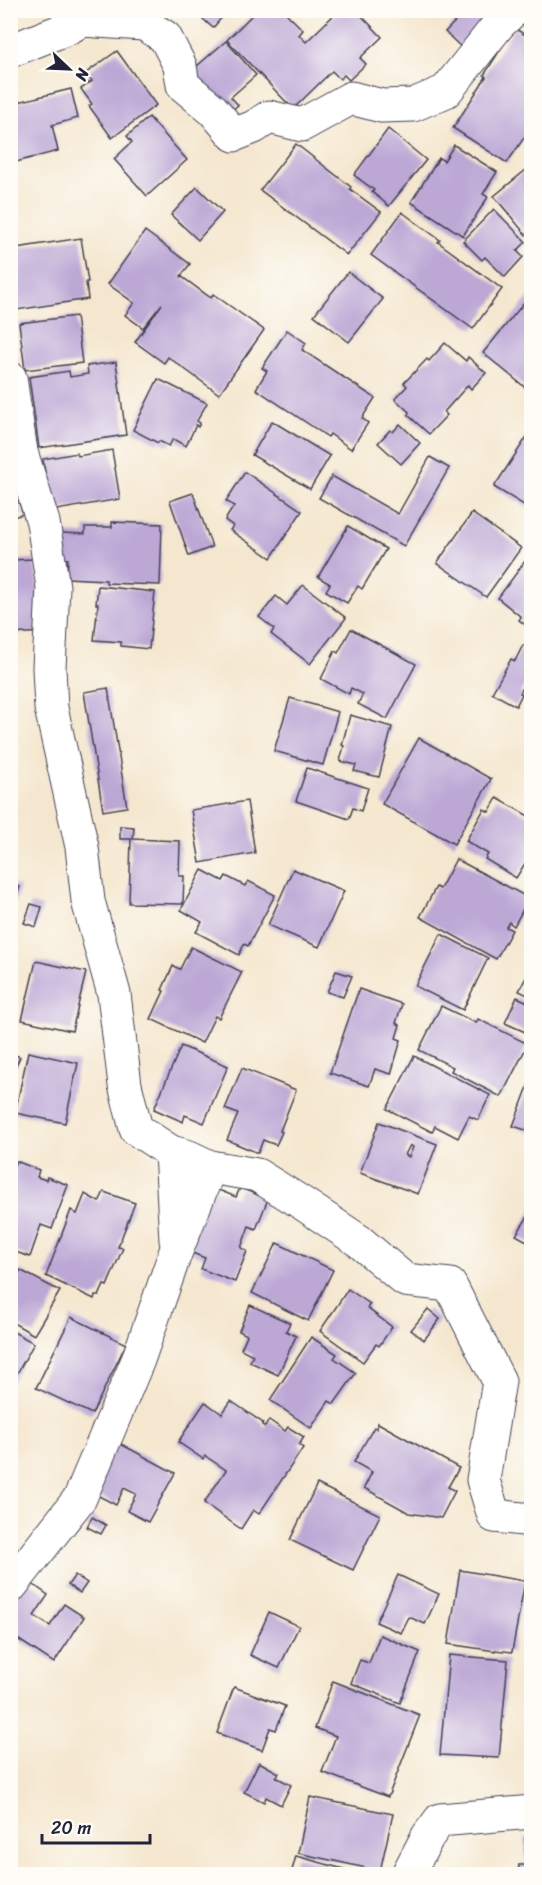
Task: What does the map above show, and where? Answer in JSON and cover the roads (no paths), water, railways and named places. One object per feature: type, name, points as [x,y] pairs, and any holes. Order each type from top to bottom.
[{"type":"street","points":[[10,51],[68,28],[85,15],[144,24],[165,37],[180,66],[183,85],[213,110],[234,135],[254,128],[269,117],[302,125],[351,98],[382,106],[413,105],[446,91],[499,24],[514,10]]},
{"type":"street","points":[[10,378],[21,452],[43,522],[53,587],[49,668],[51,708],[82,847],[88,901],[114,994],[125,1085],[136,1129],[171,1152],[210,1167],[257,1175],[359,1241],[405,1280],[450,1285],[499,1381],[483,1480],[494,1516],[531,1520]]},
{"type":"street","points":[[171,1152],[177,1251]]},
{"type":"street","points":[[10,1587],[80,1498],[138,1360],[210,1167]]},
{"type":"street","points":[[408,1875],[428,1836],[440,1820],[531,1812]]}]
